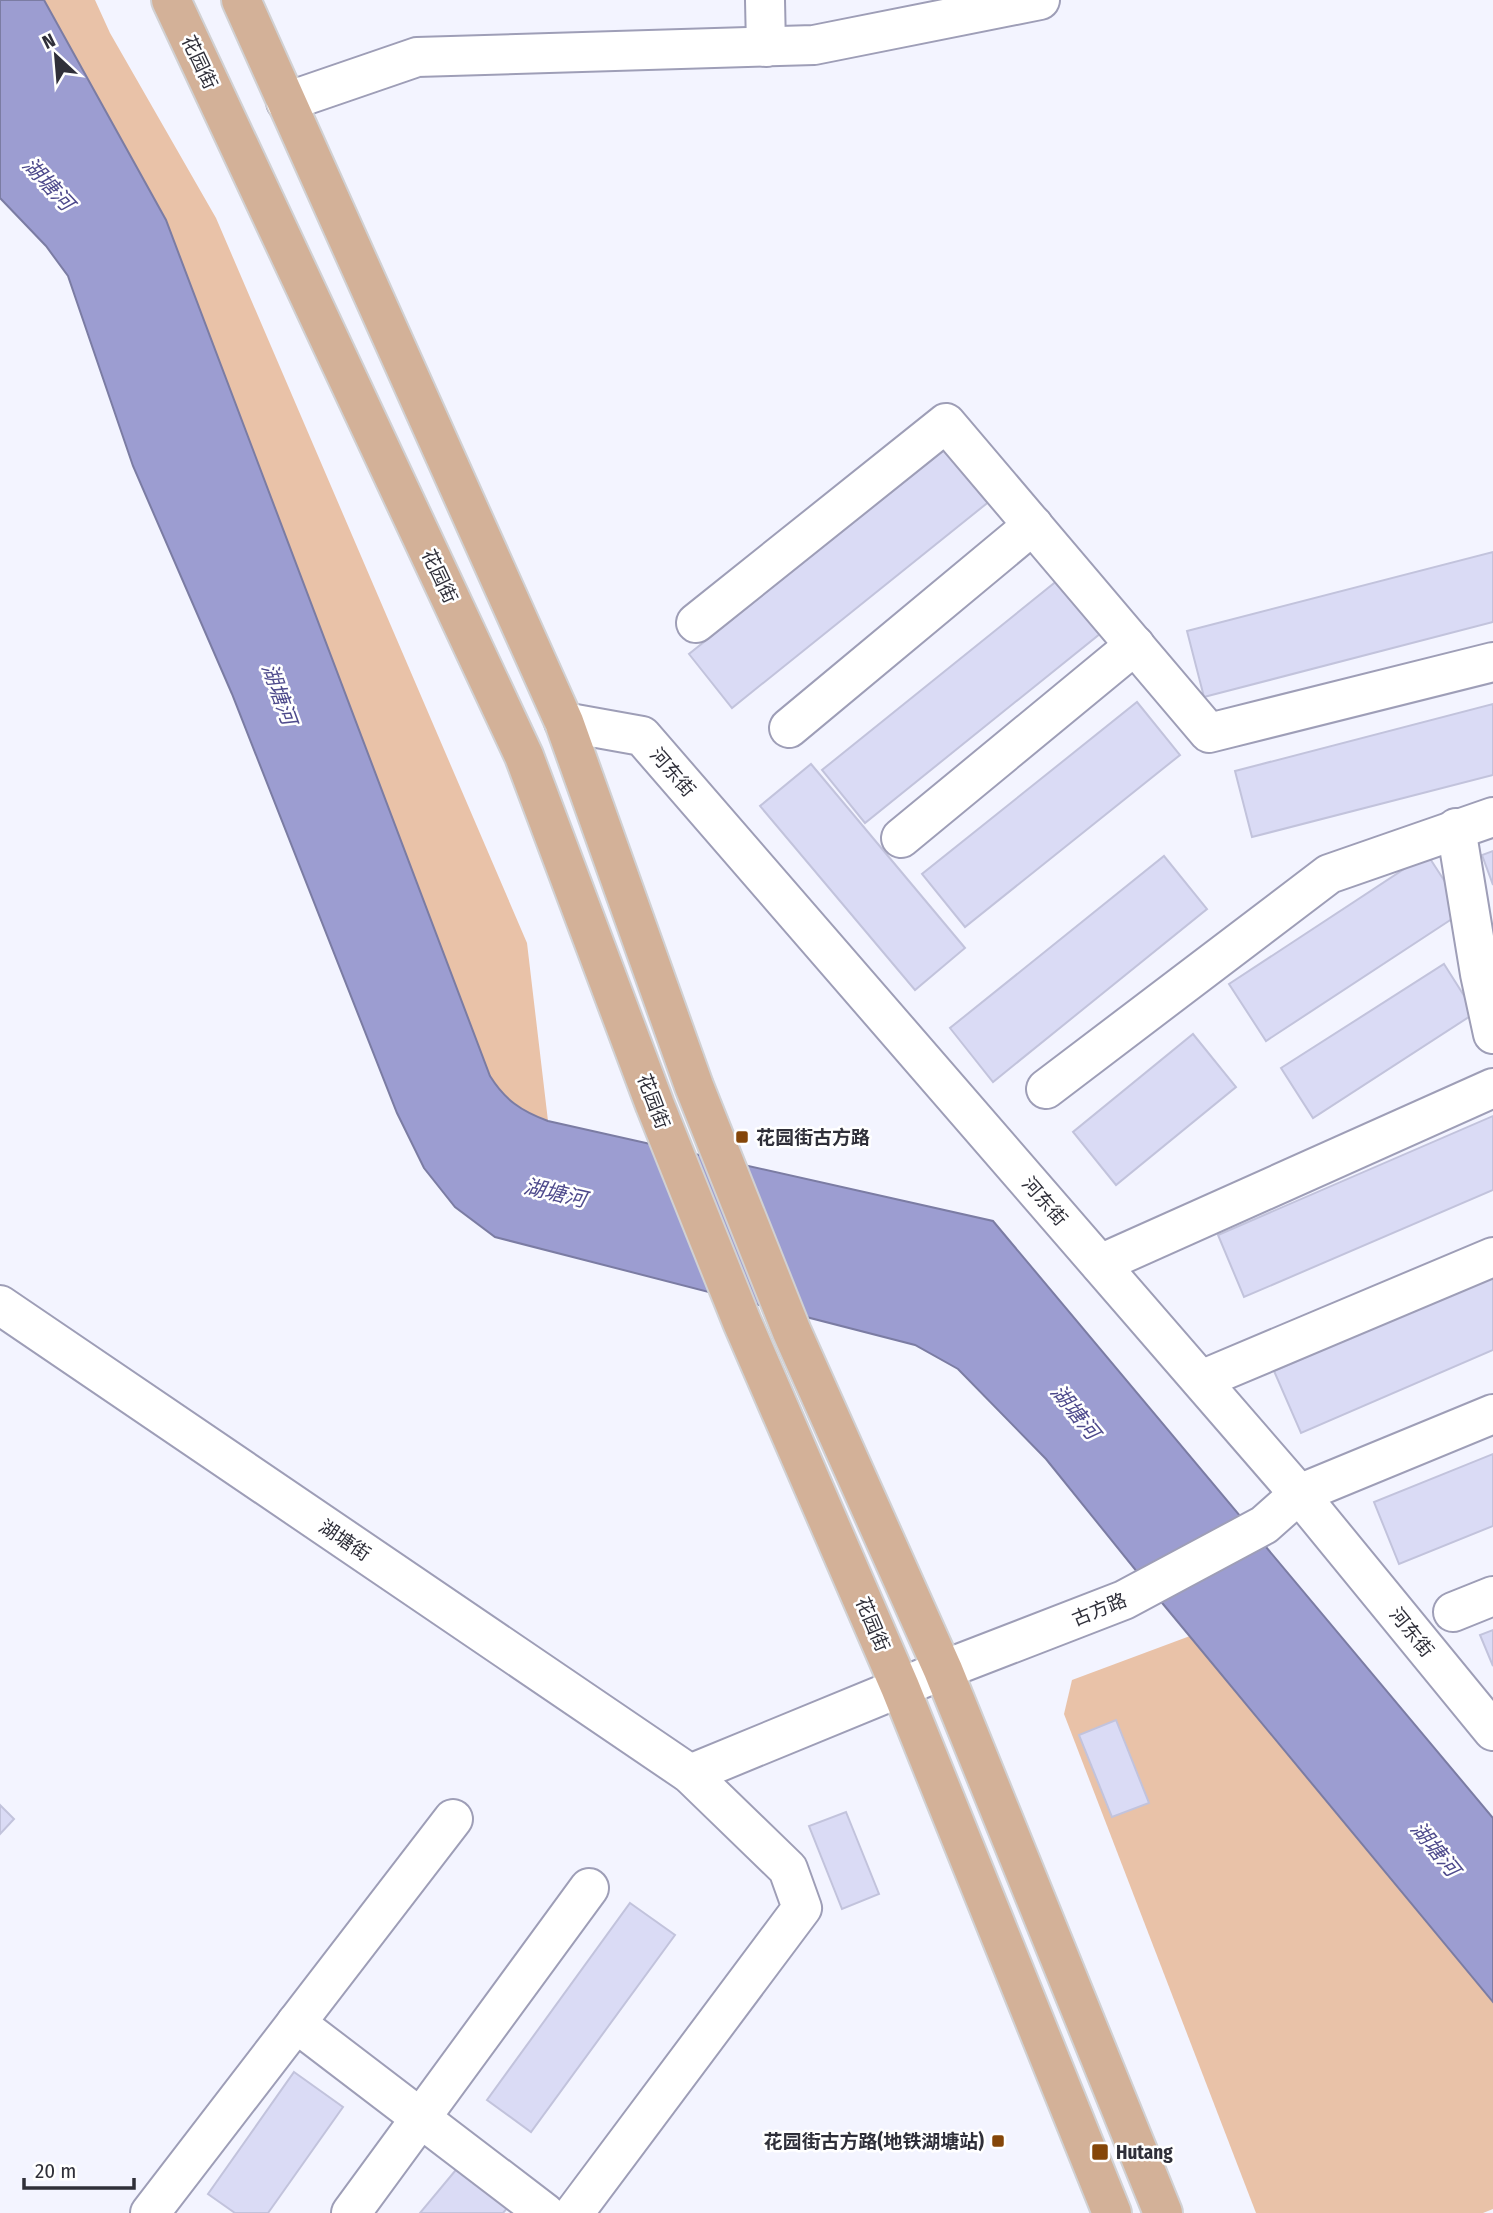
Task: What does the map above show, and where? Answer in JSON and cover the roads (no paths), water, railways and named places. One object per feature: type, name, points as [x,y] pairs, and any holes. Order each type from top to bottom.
[{"type":"main road","name":"花园街","points":[[171,0],[524,756],[655,1105],[742,1322],[900,1688],[1112,2213]]},
{"type":"main road","points":[[241,0],[564,722],[694,1086],[792,1332],[943,1670],[1163,2213]]},
{"type":"street","points":[[765,0],[766,47]]},
{"type":"street","points":[[286,102],[417,57],[814,46],[1027,1]]},
{"type":"street","points":[[696,623],[946,423],[1209,733],[1493,662]]},
{"type":"street","points":[[789,728],[1033,526]]},
{"type":"street","points":[[901,838],[1135,645]]},
{"type":"street","name":"河东街","points":[[564,722],[642,736],[1299,1493],[1493,1731]]},
{"type":"street","points":[[1046,1089],[1329,874],[1493,817]]},
{"type":"street","points":[[1456,828],[1486,971],[1493,1034]]},
{"type":"street","points":[[1100,1264],[1493,1088]]},
{"type":"street","points":[[1201,1380],[1493,1256]]},
{"type":"street","name":"湖塘街","points":[[0,1305],[690,1774],[788,1869],[802,1908],[574,2213]]},
{"type":"street","name":"古方路","points":[[690,1774],[943,1670],[1124,1600],[1264,1525],[1299,1493],[1493,1414]]},
{"type":"street","points":[[1453,1612],[1493,1596]]},
{"type":"street","points":[[150,2213],[453,1819]]},
{"type":"street","points":[[351,2213],[589,1888]]},
{"type":"street","points":[[296,2023],[544,2213]]},
{"type":"water","name":"湖塘河","points":[[0,0],[44,0],[166,220],[490,1076],[514,1104],[548,1121],[993,1221],[1493,1818],[1493,2002],[1046,1459],[958,1369],[915,1345],[495,1237],[455,1207],[424,1168],[397,1113],[232,694],[133,466],[68,276],[46,246],[0,198]]},
{"type":"place","name":"花园街古方路","points":[[742,1137]]},
{"type":"place","name":"花园街古方路(地铁湖塘站)","points":[[998,2141]]},
{"type":"place","name":"Hutang","points":[[1100,2152]]}]
